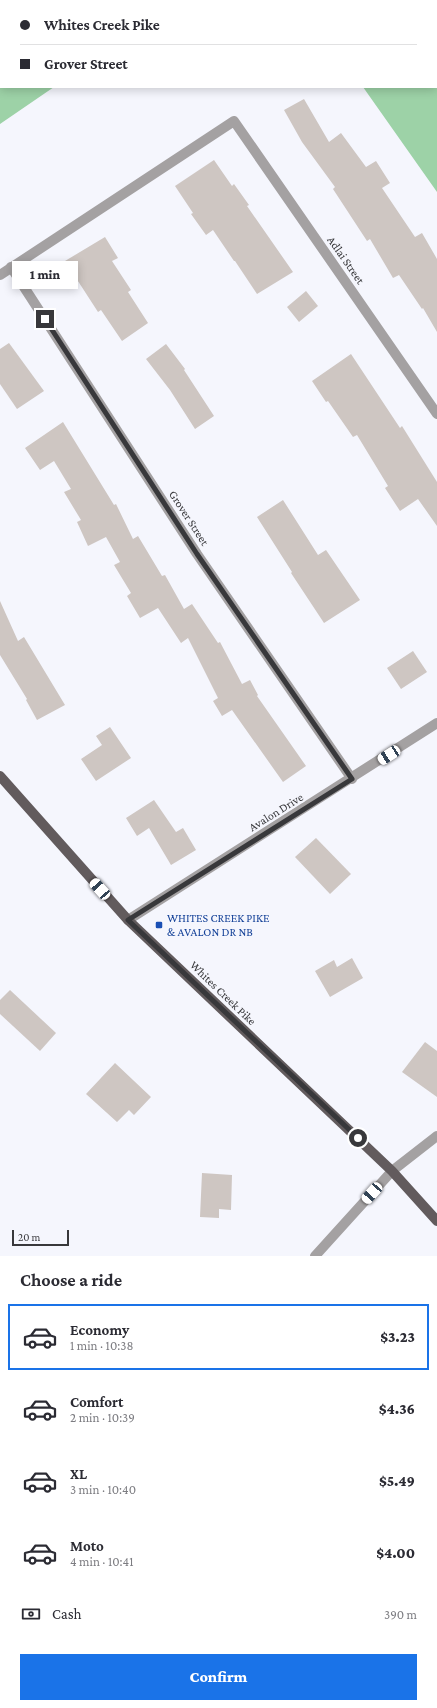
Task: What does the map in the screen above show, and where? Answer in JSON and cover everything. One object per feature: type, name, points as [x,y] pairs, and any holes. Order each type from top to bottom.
[{"type":"main road","name":"Whites Creek Pike","points":[[0,776],[128,920],[392,1171],[437,1221]]},
{"type":"street","name":"Adlai Street","points":[[11,267],[234,122],[437,414]]},
{"type":"street","points":[[0,274],[11,267]]},
{"type":"street","name":"Grover Street","points":[[11,267],[197,554],[352,779]]},
{"type":"street","name":"Avalon Drive","points":[[128,920],[352,779],[437,723]]},
{"type":"street","points":[[315,1256],[392,1171],[437,1136]]},
{"type":"green space","points":[[0,88],[53,88],[0,124]]},
{"type":"green space","points":[[364,88],[437,88],[437,192]]},
{"type":"building","points":[[304,99],[329,142],[341,133],[366,167],[376,161],[390,183],[382,188],[415,237],[422,233],[437,259],[437,332],[423,308],[422,309],[399,275],[393,278],[370,239],[367,241],[333,189],[335,187],[302,142],[284,110]]},
{"type":"building","points":[[214,160],[232,186],[234,184],[249,205],[247,206],[293,272],[257,294],[213,230],[206,235],[191,214],[193,213],[175,186]]},
{"type":"building","points":[[105,237],[118,258],[112,261],[131,290],[128,292],[148,323],[122,341],[101,310],[98,312],[65,261]]},
{"type":"building","points":[[306,291],[318,306],[299,322],[287,307]]},
{"type":"building","points":[[9,343],[44,391],[17,409],[0,384],[0,349]]},
{"type":"building","points":[[166,344],[185,369],[184,370],[214,416],[195,429],[170,390],[146,359]]},
{"type":"building","points":[[351,354],[400,428],[402,426],[437,482],[437,526],[418,499],[400,511],[385,488],[388,486],[357,435],[353,437],[312,381]]},
{"type":"building","points":[[63,422],[114,505],[116,504],[133,539],[138,536],[162,576],[165,575],[184,609],[192,604],[218,643],[220,642],[242,684],[250,680],[258,695],[257,696],[306,766],[283,782],[232,710],[222,716],[213,701],[218,698],[188,638],[181,643],[158,608],[140,618],[127,596],[131,593],[114,565],[120,562],[106,537],[88,546],[77,522],[81,520],[64,492],[71,489],[54,461],[40,470],[25,448]]},
{"type":"building","points":[[283,500],[318,555],[326,550],[360,600],[324,623],[257,517]]},
{"type":"building","points":[[0,601],[18,641],[24,637],[65,705],[37,720],[26,700],[27,699],[0,655]]},
{"type":"building","points":[[413,651],[427,672],[401,689],[387,668]]},
{"type":"building","points":[[110,727],[131,758],[96,781],[81,759],[102,745],[96,736]]},
{"type":"building","points":[[154,800],[176,832],[183,828],[196,850],[171,865],[149,828],[137,836],[126,818]]},
{"type":"building","points":[[316,838],[351,874],[330,894],[295,857]]},
{"type":"building","points":[[352,958],[363,978],[330,997],[315,971],[334,960],[337,967]]},
{"type":"building","points":[[10,990],[56,1033],[40,1051],[0,1014],[0,1000]]},
{"type":"building","points":[[425,1042],[437,1051],[437,1097],[402,1072]]},
{"type":"building","points":[[115,1063],[151,1097],[134,1115],[129,1110],[117,1122],[86,1094]]},
{"type":"building","points":[[202,1173],[232,1175],[231,1210],[219,1209],[219,1218],[200,1217]]},
{"type":"place","name":"WHITES CREEK PIKE & AVALON DR NB","points":[[159,925]]},
{"type":"route","points":[[45,319],[197,554],[352,779],[128,920],[358,1138]]}]
